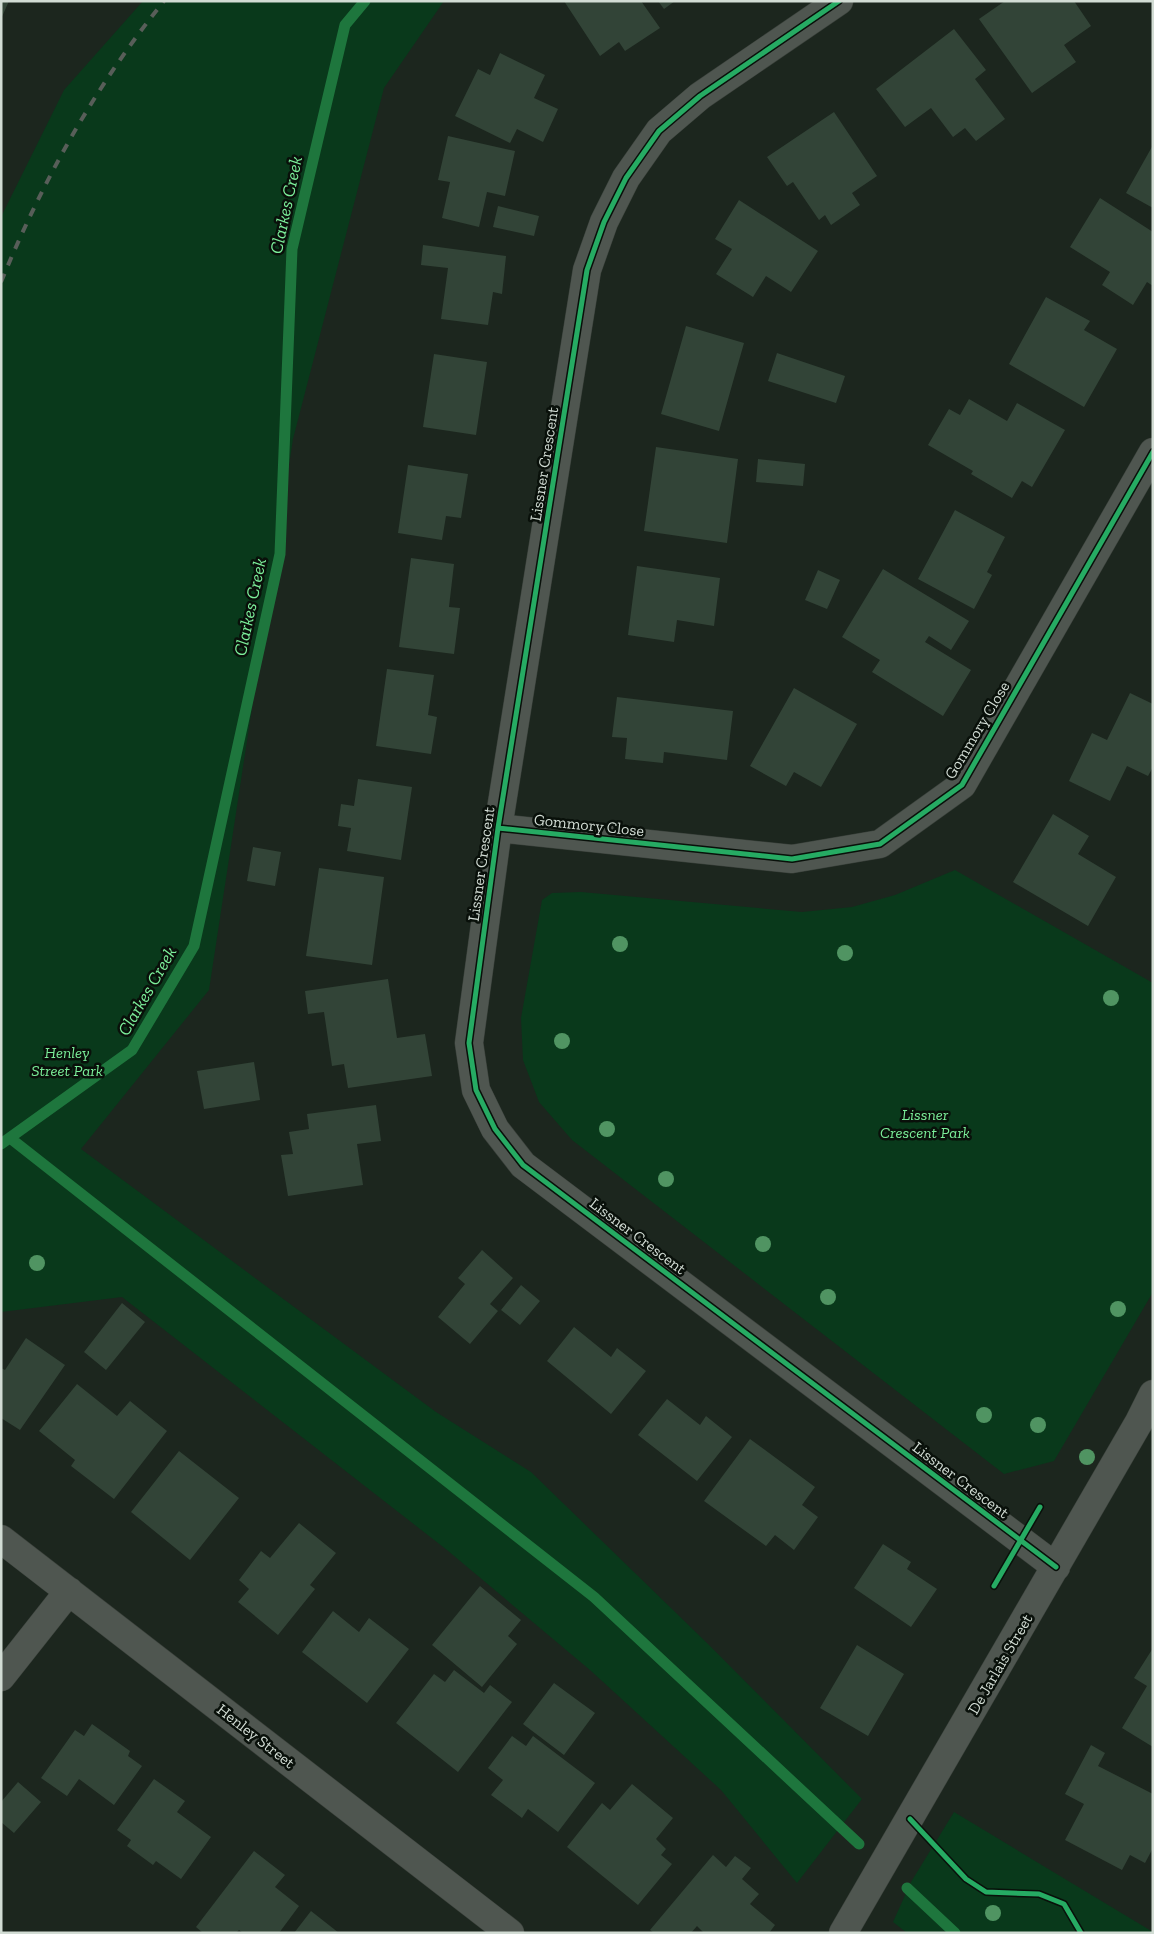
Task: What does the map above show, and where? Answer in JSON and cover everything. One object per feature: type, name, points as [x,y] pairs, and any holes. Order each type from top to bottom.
[{"type":"street","name":"Lissner Crescent","points":[[839,1],[700,96],[658,131],[626,178],[604,222],[587,270],[498,828],[469,1043],[476,1090],[495,1129],[523,1165],[1056,1568]]},
{"type":"street","name":"Gommory Close","points":[[498,828],[792,859],[880,844],[962,786],[1153,452]]},
{"type":"street","name":"De Jarlais Street","points":[[843,1933],[1056,1568],[1153,1394]]},
{"type":"street","name":"Henley Street","points":[[1,1540],[510,1933]]},
{"type":"street","points":[[1,1677],[68,1591]]},
{"type":"green space","name":"Henley Street Park","points":[[143,1],[444,1],[384,88],[293,439],[209,990],[81,1149],[436,1412],[531,1472],[708,1644],[862,1799],[797,1883],[721,1790],[590,1670],[447,1550],[122,1297],[1,1312],[1,217],[64,90]]},
{"type":"green space","name":"Lissner Crescent Park","points":[[955,870],[1153,983],[1153,1292],[1054,1461],[1004,1474],[572,1140],[539,1102],[523,1060],[521,1018],[542,900],[552,893],[581,892],[802,912],[852,907],[895,895]]},
{"type":"green space","points":[[954,1812],[1153,1933],[907,1933],[893,1922],[911,1882]]},
{"type":"building","points":[[1,1],[9,1],[1,19]]},
{"type":"building","points":[[564,1],[641,1],[660,28],[625,51],[619,42],[600,56]]},
{"type":"building","points":[[658,1],[675,1],[664,9]]},
{"type":"building","points":[[1005,1],[1074,1],[1091,26],[1064,45],[1076,62],[1032,93],[979,19]]},
{"type":"building","points":[[954,29],[986,70],[975,79],[1005,119],[976,141],[965,128],[953,137],[931,108],[905,127],[876,89]]},
{"type":"building","points":[[500,53],[545,75],[534,98],[558,109],[543,142],[517,129],[510,143],[455,116],[478,69],[490,75]]},
{"type":"building","points":[[834,112],[877,176],[852,193],[860,205],[831,225],[825,215],[819,220],[793,182],[787,186],[767,157]]},
{"type":"building","points":[[448,136],[515,151],[505,196],[487,192],[479,227],[442,218],[450,182],[438,180]]},
{"type":"building","points":[[1153,145],[1153,208],[1126,193]]},
{"type":"building","points":[[1100,198],[1153,232],[1153,286],[1147,282],[1133,305],[1102,285],[1110,272],[1070,247]]},
{"type":"building","points":[[739,200],[818,251],[791,292],[766,276],[753,297],[716,274],[732,249],[715,239]]},
{"type":"building","points":[[498,206],[539,216],[534,236],[493,227]]},
{"type":"building","points":[[423,245],[506,256],[502,294],[493,292],[488,325],[441,319],[448,268],[421,265]]},
{"type":"building","points":[[1046,297],[1090,321],[1084,330],[1117,349],[1084,407],[1009,364]]},
{"type":"building","points":[[686,326],[744,343],[719,431],[661,414]]},
{"type":"building","points":[[777,353],[845,376],[836,403],[768,381]]},
{"type":"building","points":[[434,354],[487,362],[476,435],[423,427]]},
{"type":"building","points":[[969,399],[1007,421],[1017,403],[1065,430],[1032,487],[1022,481],[1012,498],[971,474],[973,471],[928,445],[949,409],[960,415]]},
{"type":"building","points":[[656,447],[738,459],[727,543],[644,531]]},
{"type":"building","points":[[758,459],[805,464],[803,486],[756,482]]},
{"type":"building","points":[[408,465],[468,474],[461,518],[446,516],[442,540],[398,533]]},
{"type":"building","points":[[955,510],[1005,537],[987,572],[992,575],[974,609],[918,579]]},
{"type":"building","points":[[411,558],[454,564],[449,607],[460,608],[454,654],[399,647]]},
{"type":"building","points":[[637,566],[720,578],[714,626],[677,620],[674,642],[628,635]]},
{"type":"building","points":[[883,569],[969,621],[951,650],[929,636],[925,642],[971,670],[943,716],[872,672],[880,660],[842,637]]},
{"type":"building","points":[[818,570],[840,580],[827,609],[805,600]]},
{"type":"building","points":[[387,669],[434,675],[428,715],[437,717],[431,754],[376,746]]},
{"type":"building","points":[[794,688],[857,724],[821,787],[794,772],[786,786],[750,766]]},
{"type":"building","points":[[1130,693],[1153,704],[1153,767],[1148,776],[1127,766],[1110,801],[1069,781],[1092,733],[1107,740]]},
{"type":"building","points":[[617,697],[733,711],[727,760],[664,752],[663,763],[625,759],[627,738],[612,737]]},
{"type":"building","points":[[358,779],[412,787],[401,860],[347,851],[351,828],[338,826],[341,804],[354,806]]},
{"type":"building","points":[[1053,814],[1089,836],[1078,854],[1116,877],[1088,926],[1013,882]]},
{"type":"building","points":[[253,847],[281,852],[275,886],[247,881]]},
{"type":"building","points":[[319,868],[384,877],[372,965],[306,956]]},
{"type":"building","points":[[388,979],[397,1038],[425,1034],[432,1076],[348,1088],[344,1064],[332,1066],[324,1012],[308,1014],[305,991]]},
{"type":"building","points":[[254,1062],[260,1100],[204,1109],[197,1071]]},
{"type":"building","points":[[376,1105],[381,1141],[357,1144],[363,1185],[288,1196],[281,1155],[293,1154],[289,1132],[309,1129],[307,1114]]},
{"type":"building","points":[[482,1250],[513,1278],[490,1304],[498,1311],[470,1344],[438,1317],[465,1284],[458,1278]]},
{"type":"building","points":[[521,1285],[540,1301],[520,1325],[501,1310]]},
{"type":"building","points":[[122,1303],[145,1322],[106,1370],[84,1352]]},
{"type":"building","points":[[574,1327],[611,1357],[617,1348],[646,1371],[611,1414],[547,1361]]},
{"type":"building","points":[[26,1338],[65,1365],[20,1430],[1,1418],[1,1368],[5,1370]]},
{"type":"building","points":[[77,1384],[117,1416],[130,1401],[167,1431],[114,1499],[71,1466],[75,1460],[39,1431]]},
{"type":"building","points":[[667,1399],[700,1425],[706,1416],[732,1437],[697,1481],[638,1435]]},
{"type":"building","points":[[750,1439],[815,1487],[802,1505],[818,1517],[794,1550],[775,1535],[766,1546],[704,1501]]},
{"type":"building","points":[[179,1451],[239,1498],[190,1560],[131,1512]]},
{"type":"building","points":[[299,1523],[336,1553],[310,1585],[315,1589],[278,1635],[238,1602],[249,1589],[239,1580],[261,1551],[270,1558]]},
{"type":"building","points":[[883,1544],[911,1562],[907,1569],[937,1589],[911,1627],[854,1588]]},
{"type":"building","points":[[480,1586],[521,1620],[508,1636],[517,1644],[482,1687],[432,1645]]},
{"type":"building","points":[[333,1611],[359,1632],[369,1618],[409,1649],[367,1703],[302,1652]]},
{"type":"building","points":[[857,1645],[904,1674],[868,1736],[820,1708]]},
{"type":"building","points":[[1153,1648],[1153,1747],[1122,1728],[1147,1686],[1134,1678]]},
{"type":"building","points":[[454,1670],[484,1693],[490,1685],[512,1702],[458,1772],[396,1723],[434,1674],[445,1682]]},
{"type":"building","points":[[554,1683],[595,1713],[564,1755],[523,1724]]},
{"type":"building","points":[[92,1724],[130,1751],[128,1756],[142,1766],[114,1805],[79,1779],[67,1796],[41,1778],[75,1730],[84,1736]]},
{"type":"building","points":[[512,1736],[526,1746],[533,1736],[595,1783],[558,1832],[528,1809],[522,1818],[491,1795],[503,1780],[488,1768]]},
{"type":"building","points":[[1091,1745],[1105,1753],[1098,1766],[1153,1794],[1153,1848],[1145,1863],[1130,1855],[1122,1870],[1065,1840],[1084,1804],[1065,1794]]},
{"type":"building","points":[[154,1779],[185,1801],[177,1812],[211,1837],[181,1879],[156,1861],[153,1865],[127,1846],[131,1840],[117,1830]]},
{"type":"building","points":[[18,1782],[41,1802],[14,1833],[1,1822],[1,1802]]},
{"type":"building","points":[[632,1784],[673,1818],[656,1839],[666,1849],[661,1855],[672,1864],[638,1905],[567,1847],[602,1803],[610,1810]]},
{"type":"building","points":[[254,1851],[285,1875],[275,1887],[299,1906],[279,1933],[243,1933],[239,1930],[236,1933],[203,1933],[196,1927]]},
{"type":"building","points":[[713,1855],[726,1867],[735,1856],[751,1868],[742,1879],[759,1894],[750,1904],[775,1925],[769,1933],[704,1933],[697,1926],[691,1933],[654,1933],[650,1930]]},
{"type":"building","points":[[311,1911],[339,1933],[294,1933]]},
{"type":"waterway","name":"Clarkes Creek","points":[[1,1144],[132,1050],[194,946],[280,554],[292,249],[345,25],[365,1]]},
{"type":"waterway","points":[[10,1138],[594,1597],[859,1844]]},
{"type":"waterway","points":[[907,1888],[955,1933]]},
{"type":"railway","points":[[1,282],[34,207],[72,136],[115,67],[164,1]]},
{"type":"cycle path","points":[[839,1],[700,96],[659,131],[626,178],[604,222],[587,270],[498,828],[469,1043],[476,1090],[495,1129],[523,1165],[1056,1567]]},
{"type":"cycle path","points":[[498,828],[792,859],[880,844],[962,785],[1153,452]]},
{"type":"cycle path","points":[[994,1586],[1040,1507]]},
{"type":"cycle path","points":[[910,1819],[966,1879],[986,1892],[1039,1894],[1064,1904],[1081,1933]]}]
